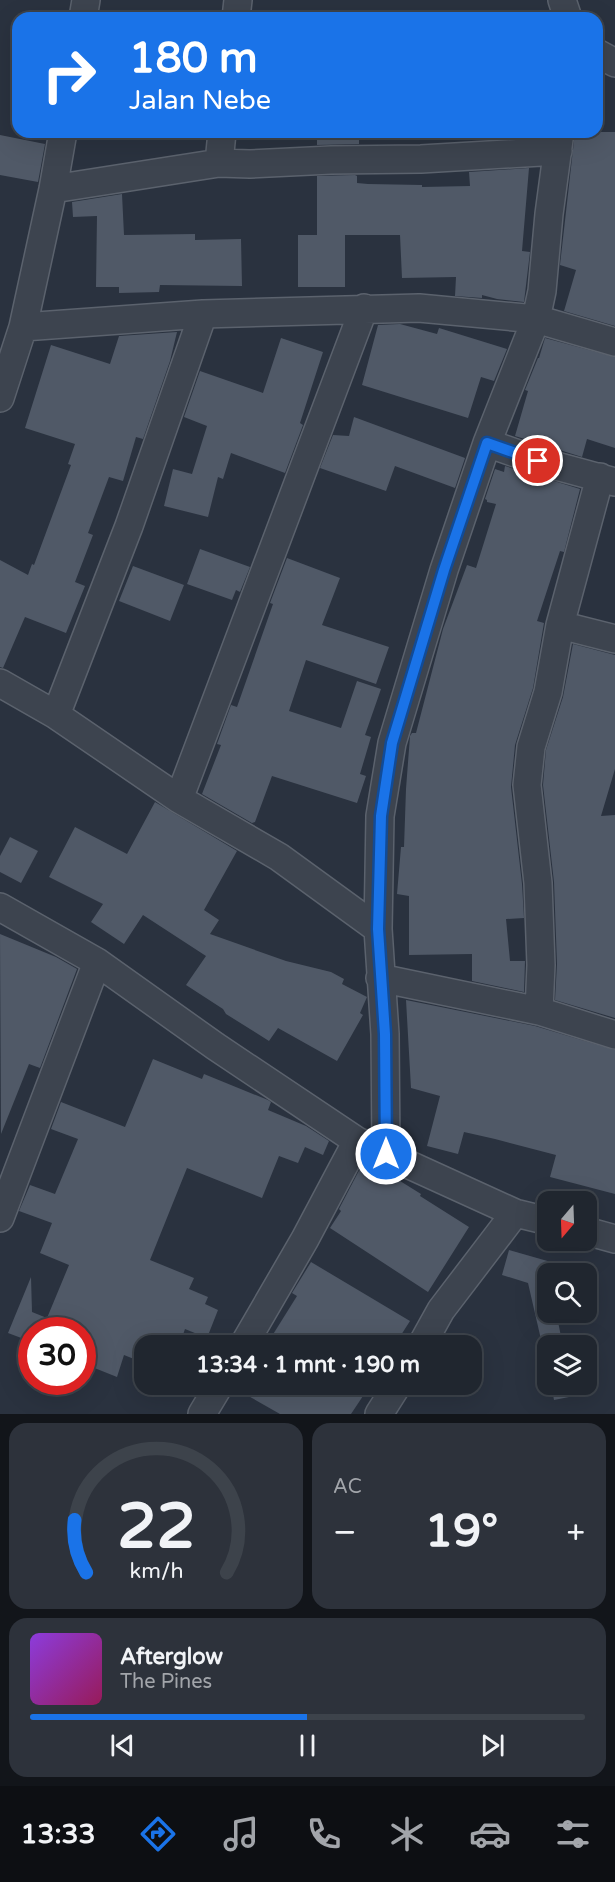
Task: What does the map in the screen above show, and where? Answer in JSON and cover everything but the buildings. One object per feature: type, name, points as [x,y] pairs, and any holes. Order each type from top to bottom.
[{"type":"street","points":[[0,398],[23,327],[62,138]]},
{"type":"street","points":[[219,163],[221,138]]},
{"type":"street","points":[[53,189],[219,163],[250,165],[331,160],[421,159],[559,141],[542,291],[536,319],[487,443],[444,570],[392,743],[381,816],[378,929],[385,1034],[386,1154]]},
{"type":"street","points":[[179,799],[364,308]]},
{"type":"street","points":[[23,327],[203,314],[419,308],[536,319],[615,342]]},
{"type":"street","points":[[56,714],[129,526],[203,314]]},
{"type":"street","points":[[487,443],[538,461],[607,480],[560,625],[548,692],[531,747],[527,785],[538,883],[542,964],[539,1011]]},
{"type":"street","points":[[560,625],[615,639]]},
{"type":"street","points":[[0,683],[56,714],[179,799],[279,857],[378,929]]},
{"type":"street","points":[[0,907],[97,962],[215,1046],[357,1141],[515,1213],[537,1218]]},
{"type":"street","points":[[0,1218],[97,962]]},
{"type":"street","points":[[381,978],[539,1011],[615,1035]]},
{"type":"street","points":[[249,1335],[305,1239],[357,1141]]},
{"type":"street","points":[[427,1335],[441,1311],[515,1213]]},
{"type":"street","points":[[597,1234],[615,1239]]},
{"type":"street","points":[[202,1414],[213,1395]]},
{"type":"street","points":[[379,1414],[391,1395]]},
{"type":"route","points":[[386,1154],[385,1034],[378,929],[381,816],[392,743],[444,570],[487,443],[538,461]]}]
